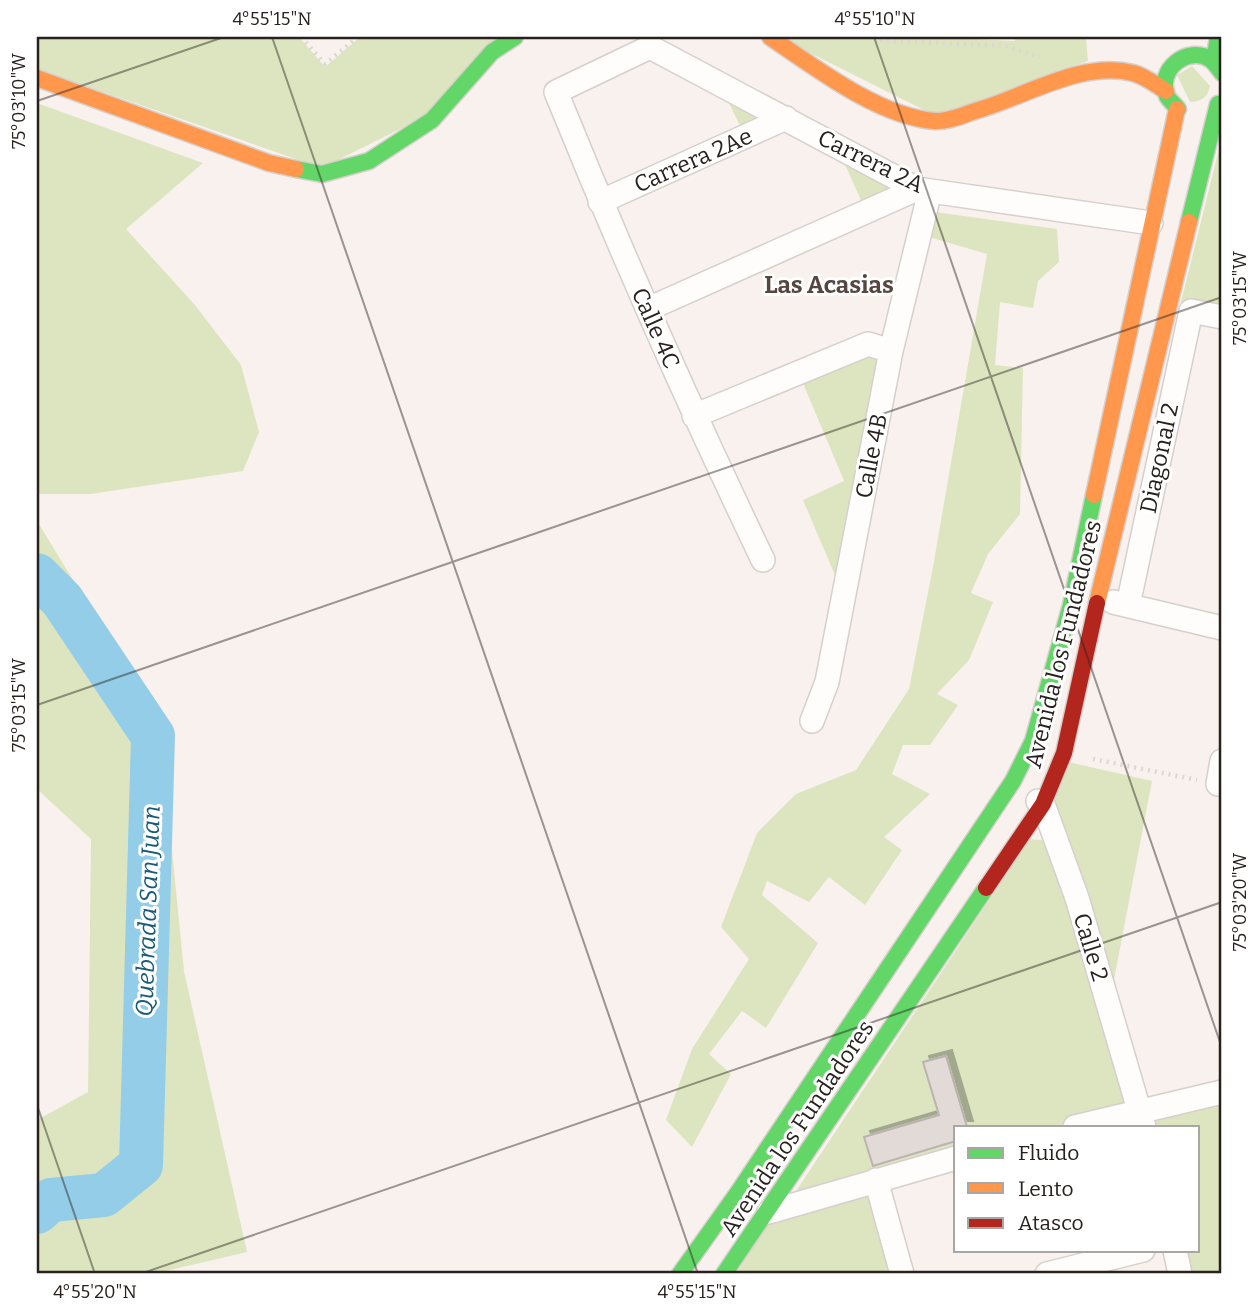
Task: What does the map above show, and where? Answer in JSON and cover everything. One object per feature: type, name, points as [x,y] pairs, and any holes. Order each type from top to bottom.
[{"type":"main road","points":[[37,78],[269,163],[322,174],[369,161],[432,120],[492,52],[516,37]]},
{"type":"main road","points":[[769,37],[886,108],[936,121],[995,107],[1067,78],[1120,71],[1135,74],[1166,91]]},
{"type":"main road","points":[[1183,37],[1179,59],[1167,73],[1166,91],[1169,101],[1188,113],[1205,113],[1220,100]]},
{"type":"main road","points":[[1218,37],[1218,67]]},
{"type":"main road","points":[[1179,59],[1201,55],[1218,67]]},
{"type":"main road","name":"Avenida los Fundadores","points":[[724,1274],[769,1212],[1043,804],[1064,753],[1098,599],[1220,100]]},
{"type":"main road","name":"Avenida los Fundadores","points":[[680,1274],[745,1183],[1013,781],[1033,741],[1071,605],[1152,223],[1188,113]]},
{"type":"street","name":"Calle 4C","points":[[650,47],[556,92],[600,202],[694,416],[763,560]]},
{"type":"street","name":"Carrera 2A","points":[[650,47],[923,190],[1152,223]]},
{"type":"street","name":"Carrera 2Ae","points":[[600,202],[786,118]]},
{"type":"street","points":[[648,309],[923,190]]},
{"type":"street","name":"Calle 4B","points":[[811,721],[827,682],[923,190]]},
{"type":"street","name":"Diagonal 2","points":[[1128,605],[1191,311],[1222,317]]},
{"type":"street","points":[[694,416],[868,344],[891,351]]},
{"type":"street","points":[[1098,599],[1222,628]]},
{"type":"street","points":[[1218,784],[1222,761]]},
{"type":"street","points":[[1013,781],[1043,804]]},
{"type":"street","name":"Calle 2","points":[[1043,804],[1077,898],[1142,1119]]},
{"type":"street","points":[[1083,1126],[1142,1119],[1222,1092]]},
{"type":"street","points":[[769,1212],[954,1159]]},
{"type":"street","points":[[876,1180],[902,1274]]},
{"type":"street","points":[[1047,1274],[1135,1252]]},
{"type":"street","points":[[1175,1252],[1180,1274]]},
{"type":"path","points":[[300,37],[325,64],[358,37]]},
{"type":"path","points":[[876,37],[876,40],[888,41],[1005,46],[1054,62],[1067,78]]},
{"type":"path","points":[[1064,753],[1218,784]]},
{"type":"green space","points":[[37,37],[299,37],[325,67],[360,37],[506,37],[428,115],[322,168],[37,69]]},
{"type":"green space","points":[[778,37],[932,37],[1015,41],[1015,37],[1086,37],[1088,61],[936,116]]},
{"type":"green space","points":[[1192,66],[1210,86],[1203,98],[1190,102],[1177,75]]},
{"type":"green space","points":[[37,103],[203,163],[126,229],[195,305],[241,365],[259,432],[243,471],[91,494],[37,494]]},
{"type":"green space","points":[[729,103],[766,117],[740,126]]},
{"type":"green space","points":[[1222,137],[1222,310],[1181,302]]},
{"type":"green space","points":[[843,160],[903,187],[863,205]]},
{"type":"green space","points":[[935,212],[1057,229],[1059,262],[1038,281],[1033,308],[1000,302],[995,365],[1023,368],[1020,514],[988,554],[971,593],[993,602],[969,660],[937,694],[958,705],[930,745],[903,745],[892,774],[930,794],[884,837],[902,850],[865,905],[829,877],[809,902],[767,881],[762,895],[818,943],[766,1028],[742,1011],[709,1054],[731,1074],[692,1147],[666,1120],[692,1049],[749,959],[721,927],[757,833],[796,794],[856,770],[909,689],[987,254],[929,237]]},
{"type":"green space","points":[[867,348],[887,354],[840,587],[803,500],[844,481],[800,376]]},
{"type":"green space","points":[[37,521],[159,720],[184,971],[247,1252],[153,1274],[37,1274],[37,1120],[88,1092],[91,839],[37,789]]},
{"type":"green space","points":[[1068,762],[1152,781],[1112,990],[1051,805]]},
{"type":"green space","points":[[1030,839],[1050,841],[1130,1107],[1058,1126],[954,1126],[954,1154],[792,1197]]},
{"type":"green space","points":[[1222,1103],[1222,1274],[1191,1274],[1186,1252],[1200,1252],[1200,1126],[1153,1126],[1151,1120]]},
{"type":"green space","points":[[870,1190],[892,1274],[736,1274],[772,1216]]},
{"type":"building","points":[[946,1056],[967,1126],[954,1126],[954,1142],[873,1166],[864,1137],[939,1115],[923,1062]]},
{"type":"waterway","name":"Quebrada San Juan","points":[[37,575],[62,600],[153,736],[141,1165],[104,1195],[51,1200],[37,1212]]},
{"type":"traffic: fast","points":[[296,169],[322,174],[369,161],[432,120],[492,52],[515,37]]},
{"type":"traffic: fast","points":[[1214,62],[1218,37]]},
{"type":"traffic: fast","points":[[1178,109],[1167,96],[1165,86],[1166,77],[1176,62],[1193,55],[1202,56],[1212,61],[1222,73]]},
{"type":"traffic: fast","points":[[1189,222],[1218,104]]},
{"type":"traffic: fast","points":[[680,1274],[737,1194],[1013,781],[1033,741],[1071,605],[1094,495]]},
{"type":"traffic: fast","points":[[724,1274],[986,888]]},
{"type":"traffic: slow","points":[[770,37],[848,89],[891,110],[934,121],[955,118],[1053,82],[1093,71],[1133,73],[1166,91]]},
{"type":"traffic: slow","points":[[37,78],[269,163],[296,169]]},
{"type":"traffic: slow","points":[[1094,495],[1177,109]]},
{"type":"traffic: slow","points":[[1097,603],[1189,222]]},
{"type":"traffic: jam","points":[[986,888],[1043,804],[1064,753],[1097,603]]},
{"type":"district","name":"Las Acasias","points":[[829,285]]}]
